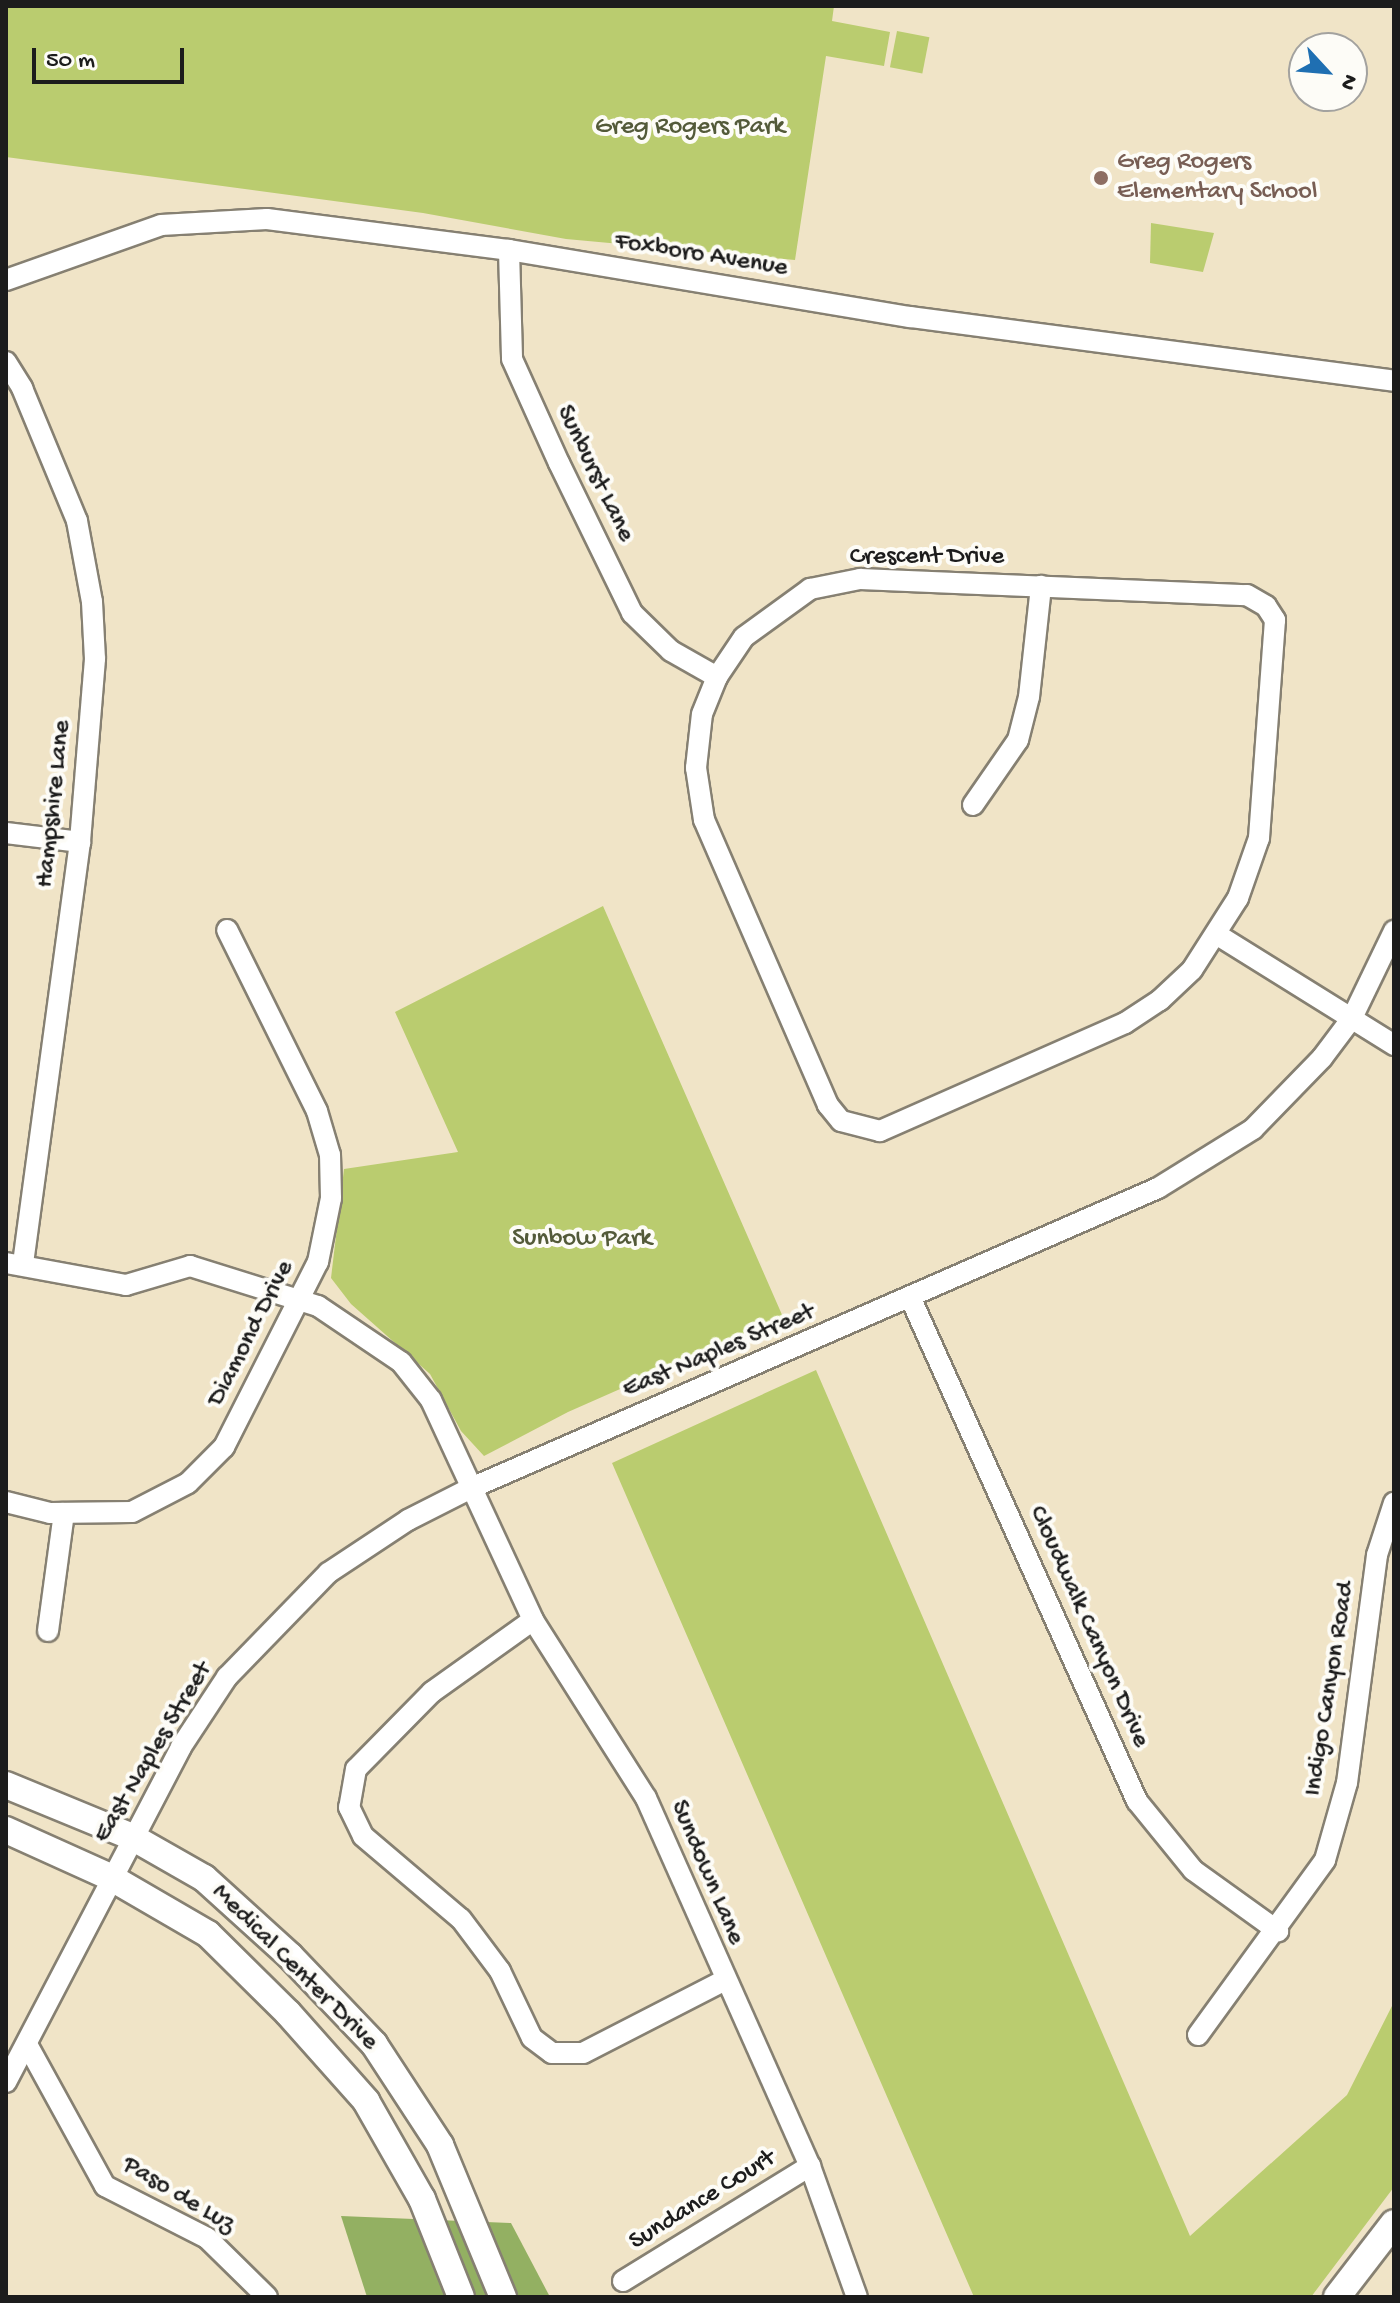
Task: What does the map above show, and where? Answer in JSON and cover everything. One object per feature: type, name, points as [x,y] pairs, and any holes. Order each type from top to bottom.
[{"type":"main road","name":"Medical Center Drive","points":[[6,1785],[132,1837],[204,1878],[290,1956],[374,2044],[440,2145],[503,2297]]},
{"type":"main road","name":"Medical Center Drive","points":[[6,1830],[110,1877],[208,1934],[366,2101],[422,2199],[461,2297]]},
{"type":"main road","points":[[1337,2297],[1394,2223]]},
{"type":"street","name":"Foxboro Avenue","points":[[6,280],[161,225],[195,220],[267,219],[509,250],[910,317],[1394,381]]},
{"type":"street","name":"Sunburst Lane","points":[[509,250],[512,359],[626,600],[671,651],[717,677]]},
{"type":"street","name":"Hampshire Lane","points":[[6,362],[22,388],[77,521],[92,602],[95,659],[80,842],[14,1264]]},
{"type":"street","name":"Crescent Drive","points":[[860,579],[1247,595],[1266,606],[1275,620],[1259,838],[1247,879],[1216,934],[1177,986],[1125,1023],[880,1131],[841,1121],[828,1105],[704,820],[696,768],[702,714],[717,677],[744,637],[810,589],[860,579]]},
{"type":"street","points":[[973,805],[1018,740],[1029,697],[1041,586]]},
{"type":"street","points":[[6,833],[80,842]]},
{"type":"street","name":"Diamond Drive","points":[[6,1502],[64,1513],[132,1512],[188,1483],[224,1447],[301,1301],[318,1262],[327,1219],[330,1155],[317,1111],[227,930]]},
{"type":"street","name":"East Naples Street","points":[[6,2082],[28,2046],[110,1877],[202,1715],[263,1634],[328,1573],[408,1520],[469,1489],[911,1299],[1158,1188],[1253,1129],[1322,1058],[1352,1018],[1394,931]]},
{"type":"street","points":[[1216,934],[1394,1045]]},
{"type":"street","name":"Sundown Lane","points":[[14,1264],[126,1285],[190,1266],[318,1306],[401,1362],[431,1400],[469,1489],[533,1620],[646,1798],[723,1981],[810,2166],[857,2297]]},
{"type":"street","name":"Cloudwalk Canyon Drive","points":[[911,1299],[1137,1801],[1193,1870],[1278,1931]]},
{"type":"street","name":"Indigo Canyon Road","points":[[1198,2035],[1278,1931],[1325,1860],[1347,1783],[1377,1555],[1394,1503]]},
{"type":"street","points":[[48,1631],[64,1513]]},
{"type":"street","points":[[533,1620],[432,1692],[356,1769],[349,1807],[363,1836],[461,1919],[500,1971],[532,2038],[552,2053],[583,2053],[723,1981]]},
{"type":"street","name":"Paso de Luz","points":[[28,2046],[105,2186],[207,2238],[267,2297]]},
{"type":"street","name":"Sundance Court","points":[[623,2281],[810,2166]]},
{"type":"green space","name":"Greg Rogers Park","points":[[6,6],[834,6],[832,21],[890,32],[884,66],[826,56],[795,260],[566,239],[423,213],[6,157]]},
{"type":"green space","points":[[897,31],[929,37],[922,74],[890,67]]},
{"type":"green space","points":[[1151,223],[1214,233],[1203,272],[1150,263]]},
{"type":"green space","name":"Sunbow Park","points":[[603,906],[783,1317],[568,1412],[484,1456],[461,1431],[430,1374],[351,1304],[331,1278],[344,1169],[458,1152],[395,1012]]},
{"type":"green space","points":[[816,1370],[1190,2236],[1347,2095],[1394,2002],[1394,2187],[1311,2297],[974,2297],[612,1463]]},
{"type":"green space","points":[[341,2216],[511,2223],[550,2297],[367,2297]]},
{"type":"place","name":"Greg Rogers Elementary School","points":[[1101,178]]}]
